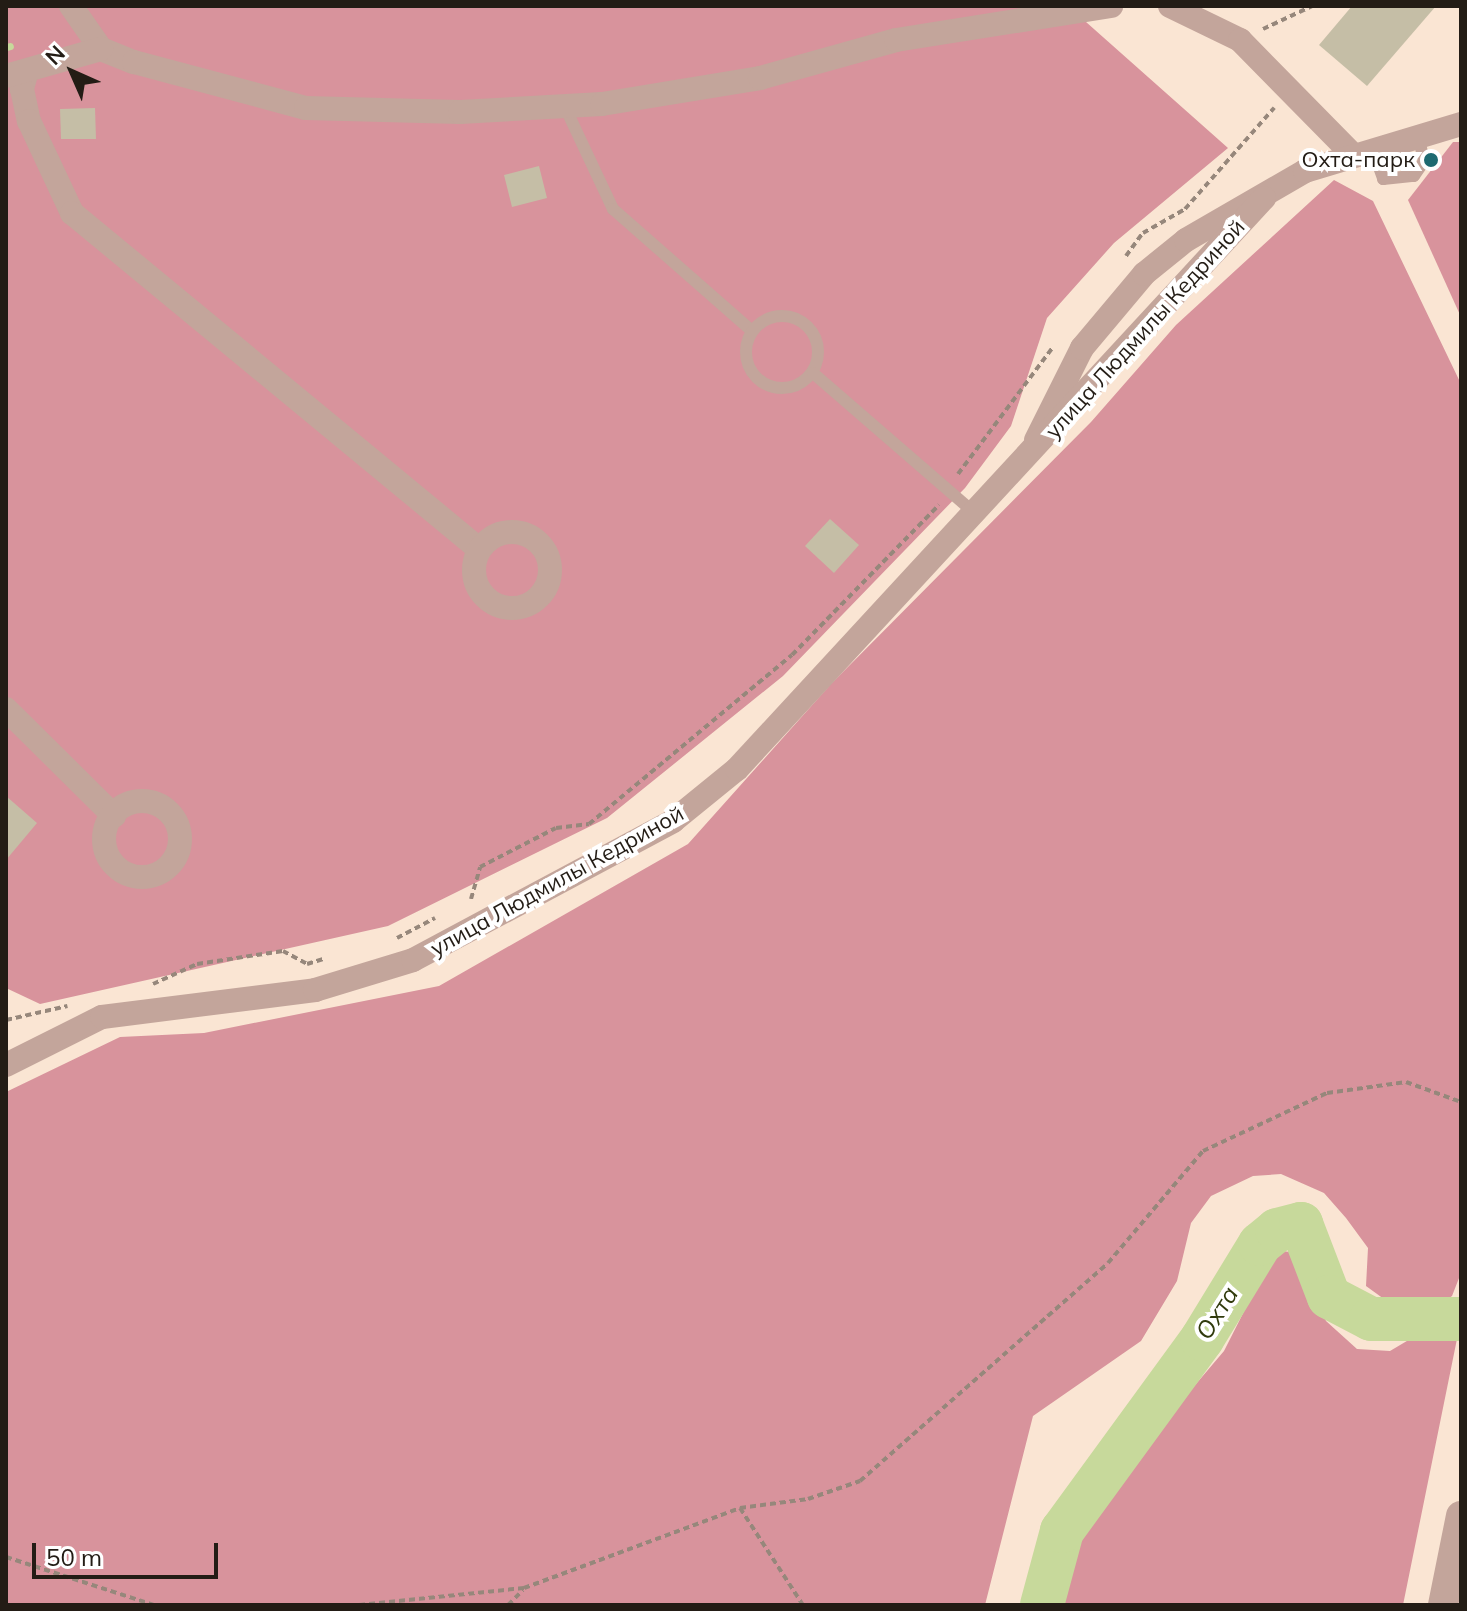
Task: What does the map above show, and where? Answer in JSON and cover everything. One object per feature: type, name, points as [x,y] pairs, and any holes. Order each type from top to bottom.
[{"type":"street","points":[[71,6],[101,49]]},
{"type":"street","points":[[479,549],[72,213],[29,121],[16,74],[101,49],[306,108],[565,107],[760,78],[896,40],[1111,6]]},
{"type":"street","points":[[1170,6],[1240,40],[1362,150]]},
{"type":"street","name":"улица Людмилы Кедриной","points":[[1028,461],[1061,380],[1144,274],[1186,240],[1362,150],[1461,124]]},
{"type":"street","name":"улица Людмилы Кедриной","points":[[6,1065],[102,1017],[315,990],[413,960],[673,821],[737,769],[1028,461],[1195,266],[1264,198]]},
{"type":"street","points":[[6,709],[114,816]]},
{"type":"street","points":[[1443,1605],[1461,1516]]},
{"type":"lane","points":[[565,107],[613,209],[752,331]]},
{"type":"lane","points":[[1362,150],[1383,179],[1414,176],[1424,161],[1418,134]]},
{"type":"lane","points":[[770,317],[793,317],[812,330],[819,352],[813,373],[794,387],[771,387],[752,374],[745,353],[752,331],[770,317]]},
{"type":"lane","points":[[813,373],[977,515]]},
{"type":"path","points":[[1240,40],[1312,6]]},
{"type":"path","points":[[1114,270],[1143,233],[1185,209],[1291,88]]},
{"type":"path","points":[[461,904],[474,897],[480,867],[556,828],[589,824],[792,655],[951,493],[962,463],[1057,342]]},
{"type":"path","points":[[381,943],[448,911]]},
{"type":"path","points":[[150,986],[197,964],[283,951],[307,964],[337,955]]},
{"type":"path","points":[[6,1020],[78,1003]]},
{"type":"path","points":[[359,1605],[524,1588],[740,1508],[808,1499],[860,1481],[1108,1263],[1203,1151],[1327,1093],[1406,1082],[1461,1102]]},
{"type":"path","points":[[740,1508],[803,1605]]},
{"type":"path","points":[[6,1557],[154,1605]]},
{"type":"path","points":[[508,1605],[524,1588]]},
{"type":"shaded area","points":[[6,6],[1068,6],[1228,148],[1114,243],[1047,318],[1011,426],[965,488],[783,676],[607,818],[388,926],[40,1004],[6,988]]},
{"type":"shaded area","points":[[1453,142],[1461,142],[1461,317],[1408,200]]},
{"type":"shaded area","points":[[1334,180],[1373,201],[1461,384],[1461,1273],[1452,1296],[1431,1311],[1395,1307],[1366,1286],[1368,1248],[1346,1218],[1324,1193],[1281,1174],[1253,1176],[1211,1196],[1191,1223],[1177,1281],[1141,1341],[1033,1416],[985,1605],[6,1605],[6,1092],[120,1037],[204,1033],[439,986],[688,844],[831,684],[1091,422],[1176,325]]},
{"type":"shaded area","points":[[1275,1250],[1297,1253],[1326,1321],[1357,1349],[1390,1351],[1417,1335],[1458,1334],[1403,1605],[1062,1605],[1083,1532],[1128,1464],[1224,1351]]},
{"type":"building","points":[[1352,6],[1436,6],[1367,86],[1319,45]]},
{"type":"building","points":[[95,108],[96,139],[61,139],[60,109]]},
{"type":"building","points":[[539,166],[547,198],[512,207],[504,175]]},
{"type":"building","points":[[830,519],[859,545],[834,573],[805,546]]},
{"type":"building","points":[[6,796],[37,823],[6,860]]},
{"type":"waterway","points":[[6,47],[10,46]]},
{"type":"waterway","name":"Охта","points":[[1042,1605],[1062,1531],[1202,1339],[1260,1244],[1277,1230],[1301,1224],[1329,1297],[1371,1319],[1461,1319]]},
{"type":"place","name":"Охта-парк","points":[[1431,160]]}]
